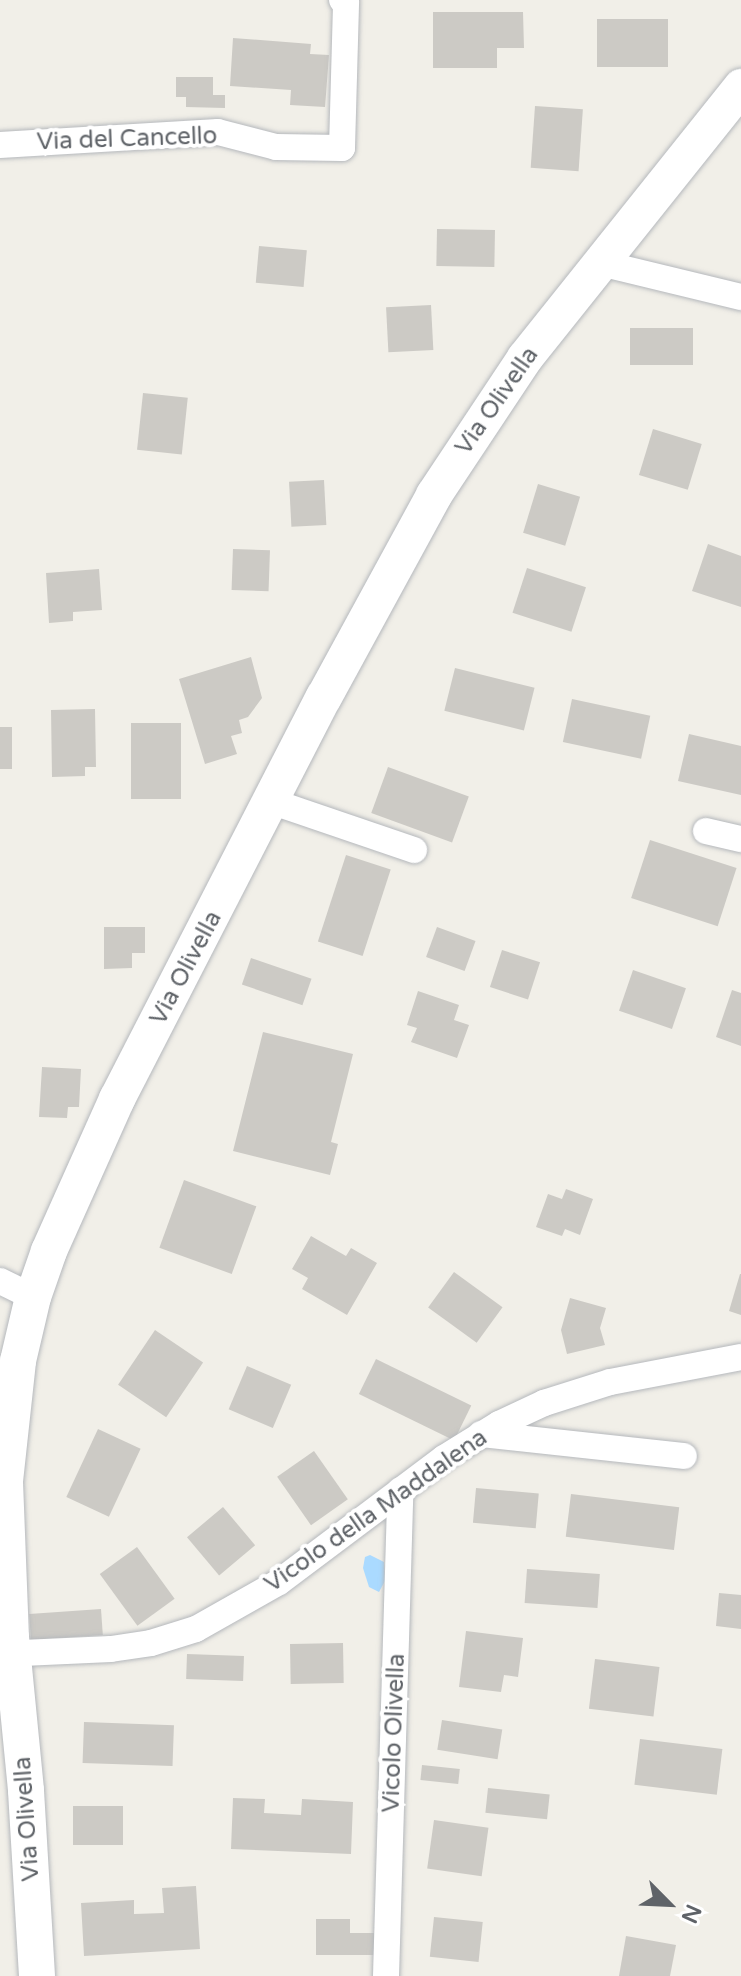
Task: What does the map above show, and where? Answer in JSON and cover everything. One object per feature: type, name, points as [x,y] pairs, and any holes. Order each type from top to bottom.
[{"type":"main road","name":"Via Olivella","points":[[37,1976],[26,1790],[6,1654],[4,1436],[33,1297],[58,1228],[117,1099],[273,802],[324,697],[434,495],[496,398],[741,87]]},
{"type":"street","name":"Via del Cancello","points":[[0,145],[218,132],[276,147],[342,148],[346,1],[342,0]]},
{"type":"street","points":[[600,263],[741,297]]},
{"type":"street","points":[[273,802],[414,850]]},
{"type":"street","points":[[706,831],[741,839]]},
{"type":"street","points":[[0,1281],[33,1297]]},
{"type":"street","name":"Vicolo della Maddalena","points":[[6,1654],[121,1647],[162,1640],[196,1629],[279,1582],[400,1490],[481,1434],[544,1403],[599,1385],[741,1357]]},
{"type":"street","points":[[481,1434],[684,1456]]},
{"type":"street","name":"Vicolo Olivella","points":[[386,1976],[400,1490]]},
{"type":"water","points":[[370,1555],[384,1562],[385,1581],[379,1592],[369,1587],[363,1568],[365,1557]]},
{"type":"building","points":[[433,12],[523,12],[524,48],[497,48],[497,68],[433,68]]},
{"type":"building","points":[[597,19],[668,19],[668,67],[597,67]]},
{"type":"building","points":[[233,38],[311,44],[310,54],[329,55],[325,107],[290,105],[291,90],[230,86]]},
{"type":"building","points":[[176,77],[213,77],[213,95],[225,95],[225,108],[186,107],[186,97],[176,97]]},
{"type":"building","points":[[535,106],[583,109],[579,171],[531,168]]},
{"type":"building","points":[[437,229],[495,230],[494,267],[436,266]]},
{"type":"building","points":[[259,246],[307,250],[304,287],[256,283]]},
{"type":"building","points":[[431,305],[433,350],[388,352],[386,307]]},
{"type":"building","points":[[630,328],[693,328],[693,365],[630,365]]},
{"type":"building","points":[[143,393],[188,398],[182,454],[137,450]]},
{"type":"building","points":[[653,429],[702,444],[688,490],[639,475]]},
{"type":"building","points":[[324,480],[326,525],[291,527],[289,482]]},
{"type":"building","points":[[538,484],[580,497],[565,546],[523,533]]},
{"type":"building","points":[[708,544],[741,556],[741,607],[692,591]]},
{"type":"building","points":[[233,549],[270,550],[269,591],[232,590]]},
{"type":"building","points":[[527,568],[586,587],[571,632],[512,613]]},
{"type":"building","points":[[99,569],[102,610],[73,612],[73,621],[49,623],[46,573]]},
{"type":"building","points":[[251,657],[262,698],[248,717],[239,720],[242,733],[231,736],[237,754],[205,764],[179,679]]},
{"type":"building","points":[[455,668],[535,688],[524,731],[444,711]]},
{"type":"building","points":[[572,699],[650,716],[641,759],[563,742]]},
{"type":"building","points":[[95,709],[96,767],[85,767],[85,776],[52,777],[51,710]]},
{"type":"building","points":[[131,723],[181,723],[181,799],[131,799]]},
{"type":"building","points":[[0,727],[12,727],[12,769],[0,769]]},
{"type":"building","points":[[689,734],[741,746],[741,795],[678,781]]},
{"type":"building","points":[[388,767],[469,796],[452,842],[371,813]]},
{"type":"building","points":[[650,840],[737,868],[718,926],[631,898]]},
{"type":"building","points":[[346,855],[391,870],[363,956],[318,942]]},
{"type":"building","points":[[104,927],[145,927],[145,953],[132,953],[132,968],[104,969]]},
{"type":"building","points":[[437,927],[476,941],[465,971],[426,957]]},
{"type":"building","points":[[502,950],[540,962],[528,999],[490,987]]},
{"type":"building","points":[[251,958],[312,979],[302,1005],[242,984]]},
{"type":"building","points":[[633,970],[686,988],[672,1029],[619,1011]]},
{"type":"building","points":[[732,990],[741,993],[741,1046],[716,1037]]},
{"type":"building","points":[[418,991],[459,1005],[454,1020],[469,1025],[457,1058],[411,1042],[417,1028],[407,1025]]},
{"type":"building","points":[[263,1032],[353,1054],[331,1142],[338,1144],[330,1175],[233,1151]]},
{"type":"building","points":[[42,1067],[81,1069],[79,1107],[68,1107],[67,1118],[39,1117]]},
{"type":"building","points":[[184,1180],[256,1206],[232,1274],[159,1248]]},
{"type":"building","points":[[566,1189],[593,1199],[580,1235],[565,1229],[562,1236],[536,1227],[548,1194],[562,1199]]},
{"type":"building","points":[[311,1236],[346,1256],[351,1248],[377,1263],[347,1315],[302,1289],[308,1278],[292,1269]]},
{"type":"building","points":[[454,1272],[503,1307],[477,1343],[428,1308]]},
{"type":"building","points":[[741,1274],[741,1315],[729,1311]]},
{"type":"building","points":[[570,1298],[606,1308],[600,1328],[605,1345],[567,1354],[561,1330]]},
{"type":"building","points":[[155,1330],[203,1362],[166,1417],[118,1385]]},
{"type":"building","points":[[376,1359],[471,1405],[454,1441],[359,1394]]},
{"type":"building","points":[[247,1366],[291,1385],[273,1428],[229,1409]]},
{"type":"building","points":[[98,1429],[141,1449],[109,1517],[66,1497]]},
{"type":"building","points":[[314,1451],[348,1499],[311,1525],[277,1477]]},
{"type":"building","points":[[476,1488],[539,1493],[536,1528],[473,1523]]},
{"type":"building","points":[[571,1494],[679,1507],[674,1550],[566,1537]]},
{"type":"building","points":[[223,1507],[255,1545],[219,1576],[187,1537]]},
{"type":"building","points":[[137,1547],[175,1599],[137,1626],[100,1574]]},
{"type":"building","points":[[527,1569],[600,1574],[597,1608],[525,1603]]},
{"type":"building","points":[[719,1593],[741,1595],[741,1629],[716,1626]]},
{"type":"building","points":[[101,1609],[103,1635],[31,1640],[29,1614]]},
{"type":"building","points":[[466,1631],[523,1638],[518,1677],[504,1675],[501,1692],[459,1687]]},
{"type":"building","points":[[343,1643],[344,1683],[291,1684],[290,1644]]},
{"type":"building","points":[[187,1654],[244,1656],[243,1681],[186,1679]]},
{"type":"building","points":[[595,1659],[660,1667],[653,1717],[589,1709]]},
{"type":"building","points":[[442,1720],[502,1730],[498,1759],[437,1750]]},
{"type":"building","points":[[84,1722],[174,1725],[173,1766],[83,1763]]},
{"type":"building","points":[[640,1739],[722,1749],[717,1795],[634,1785]]},
{"type":"building","points":[[422,1765],[460,1769],[458,1784],[420,1780]]},
{"type":"building","points":[[488,1788],[550,1794],[547,1819],[485,1813]]},
{"type":"building","points":[[233,1798],[265,1799],[264,1813],[301,1815],[302,1799],[353,1802],[351,1854],[231,1849]]},
{"type":"building","points":[[73,1806],[123,1806],[123,1845],[73,1845]]},
{"type":"building","points":[[434,1820],[488,1828],[482,1876],[427,1869]]},
{"type":"building","points":[[196,1886],[200,1949],[84,1956],[81,1903],[134,1900],[134,1914],[164,1913],[162,1888]]},
{"type":"building","points":[[434,1917],[483,1922],[479,1962],[430,1957]]},
{"type":"building","points":[[316,1919],[350,1919],[350,1933],[374,1933],[375,1955],[316,1955]]},
{"type":"building","points":[[626,1936],[676,1945],[670,1976],[619,1976]]}]
